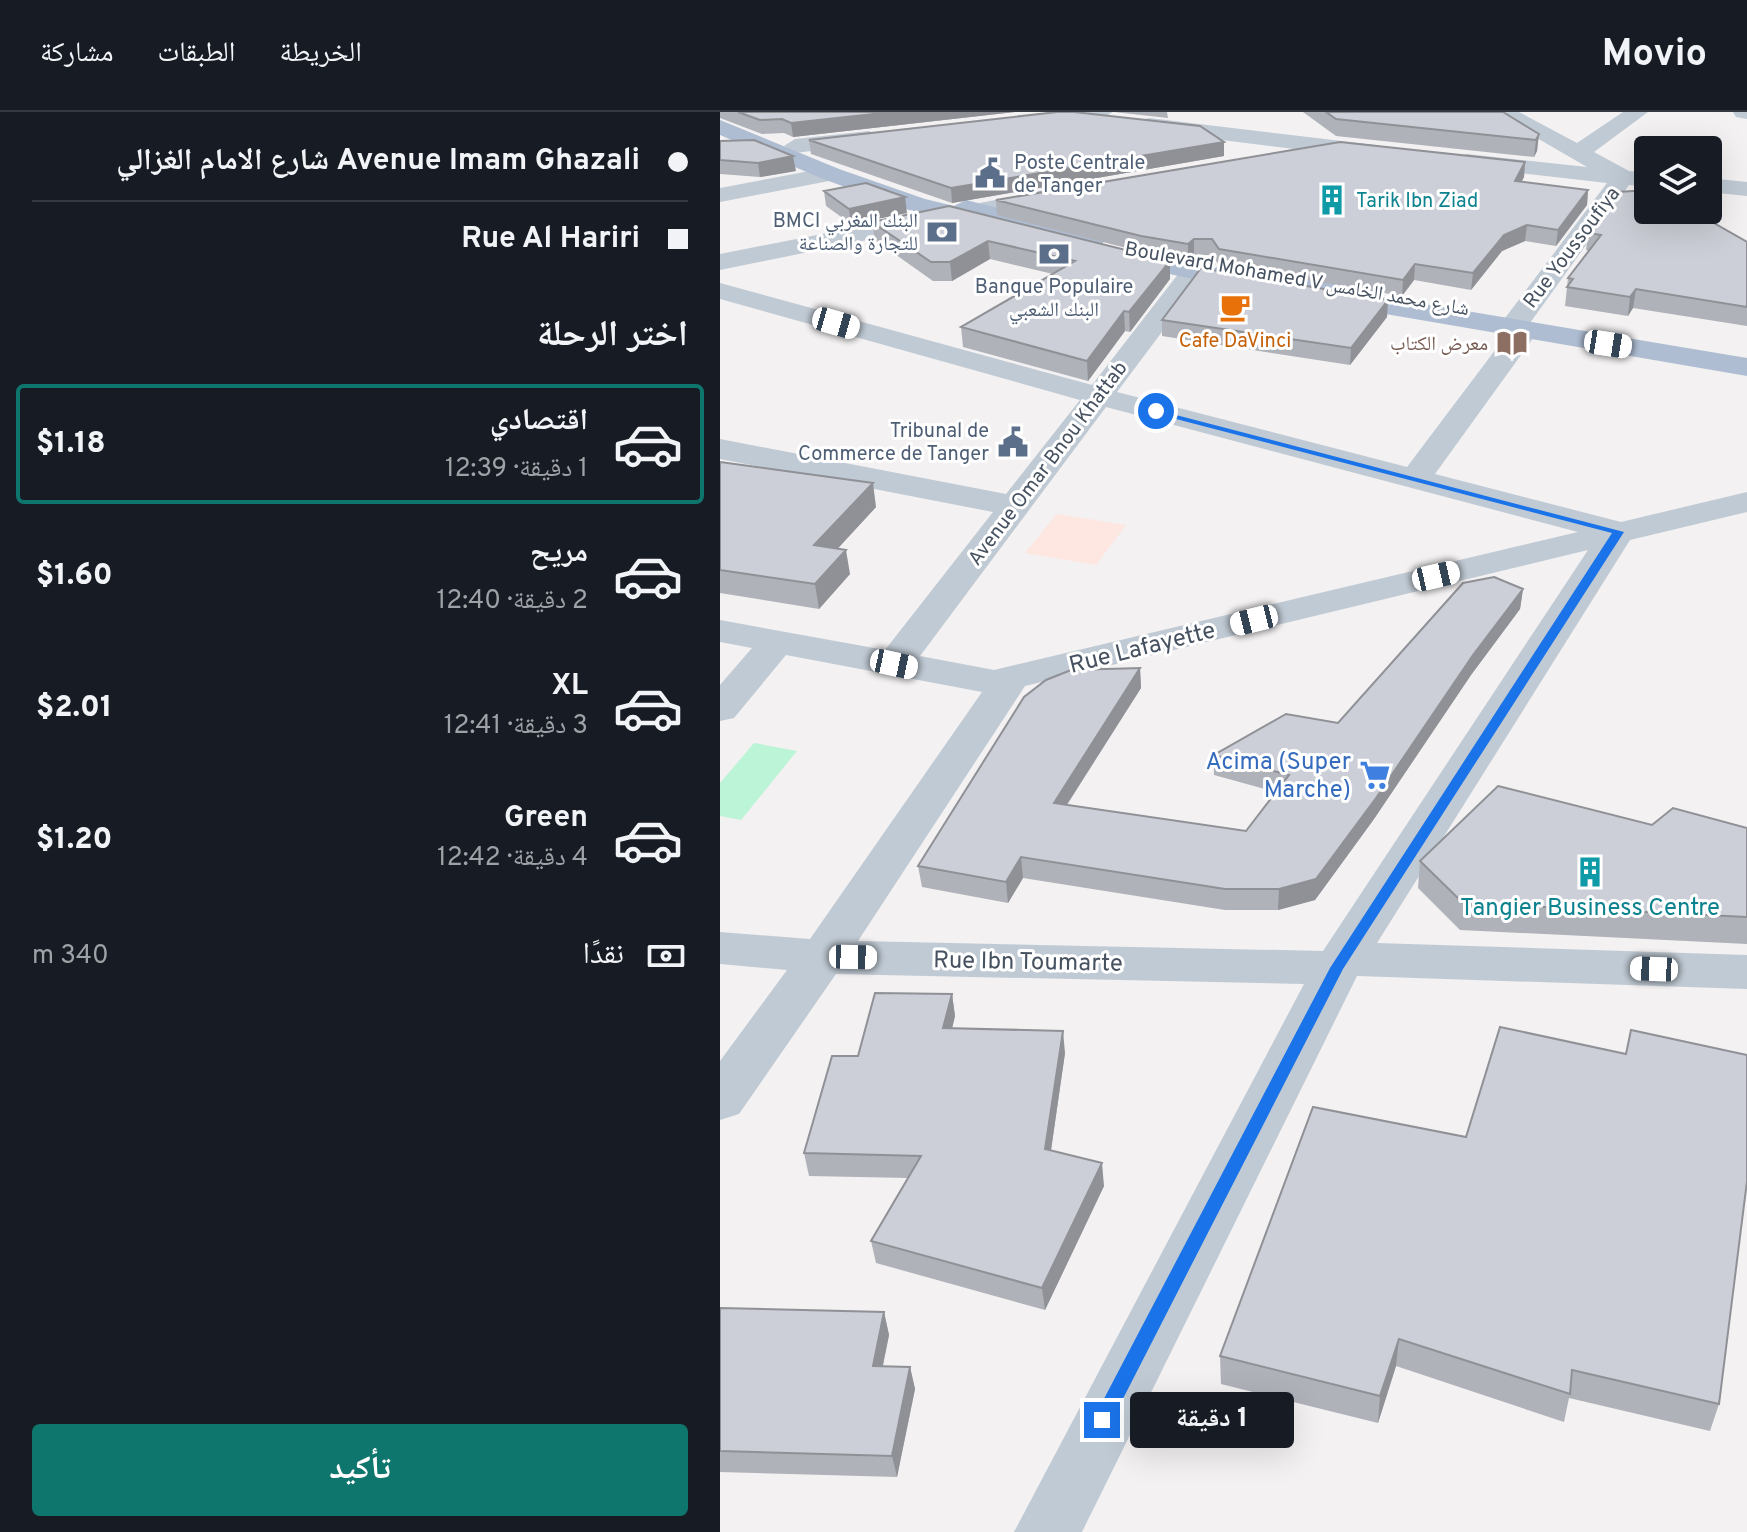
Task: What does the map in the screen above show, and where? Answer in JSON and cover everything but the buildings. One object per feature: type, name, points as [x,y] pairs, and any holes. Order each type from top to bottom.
[{"type":"main road","name":"Boulevard Mohamed V شارع محمد الخامس","points":[[720,117],[918,205],[965,211],[1140,263],[1198,268],[1747,367]]},
{"type":"main road","name":"Boulevard Mohamed V شارع محمد الخامس","points":[[720,127],[780,144]]},
{"type":"main road","name":"Boulevard Mohamed V شارع محمد الخامس","points":[[1522,324],[1747,355]]},
{"type":"street","points":[[1503,112],[1578,153],[1634,177]]},
{"type":"street","points":[[1578,153],[1637,112]]},
{"type":"street","points":[[1005,124],[1071,117],[1119,119],[1395,154]]},
{"type":"street","points":[[1296,121],[1334,147]]},
{"type":"street","points":[[720,146],[892,138],[834,167],[720,195]]},
{"type":"street","points":[[1259,160],[1334,147]]},
{"type":"street","points":[[1441,158],[1634,178]]},
{"type":"street","name":"Rue Youssoufiya","points":[[1415,479],[1522,324],[1634,181]]},
{"type":"street","points":[[1722,186],[1747,189]]},
{"type":"street","points":[[720,262],[965,211],[1082,191]]},
{"type":"street","name":"Avenue Omar Bnou Khattab","points":[[894,664],[1198,268]]},
{"type":"street","points":[[720,291],[1098,396],[1618,532],[1340,963],[1047,1532]]},
{"type":"street","points":[[720,449],[1015,506]]},
{"type":"street","name":"Rue Lafayette","points":[[720,631],[980,681],[1010,679],[1747,502]]},
{"type":"street","points":[[720,709],[759,666],[776,641]]},
{"type":"street","points":[[720,1100],[823,957],[1010,679]]},
{"type":"street","name":"Rue Ibn Toumarte","points":[[720,948],[823,957],[1747,972]]},
{"type":"shaded area","points":[[1057,514],[1126,525],[1096,565],[1025,553]]},
{"type":"green space","points":[[754,743],[797,751],[741,820],[720,816],[720,783]]},
{"type":"place","name":"Poste Centrale de Tanger","points":[[990,173]]},
{"type":"place","name":"Tarik Ibn Ziad","points":[[1332,200]]},
{"type":"place","name":"BMCI البنك المغربي للتجارة والصناعة","points":[[942,232]]},
{"type":"place","name":"Banque Populaire البنك الشعبي","points":[[1054,254]]},
{"type":"place","name":"Cafe DaVinci","points":[[1235,307]]},
{"type":"place","name":"معرض الكتاب","points":[[1512,343]]},
{"type":"place","name":"Tribunal de Commerce de Tanger","points":[[1013,442]]},
{"type":"place","name":"Acima (Super Marche)","points":[[1375,775]]},
{"type":"place","name":"Tangier Business Centre","points":[[1590,872]]},
{"type":"route","points":[[1102,1420],[1337,968],[1618,532],[1156,411]]}]
